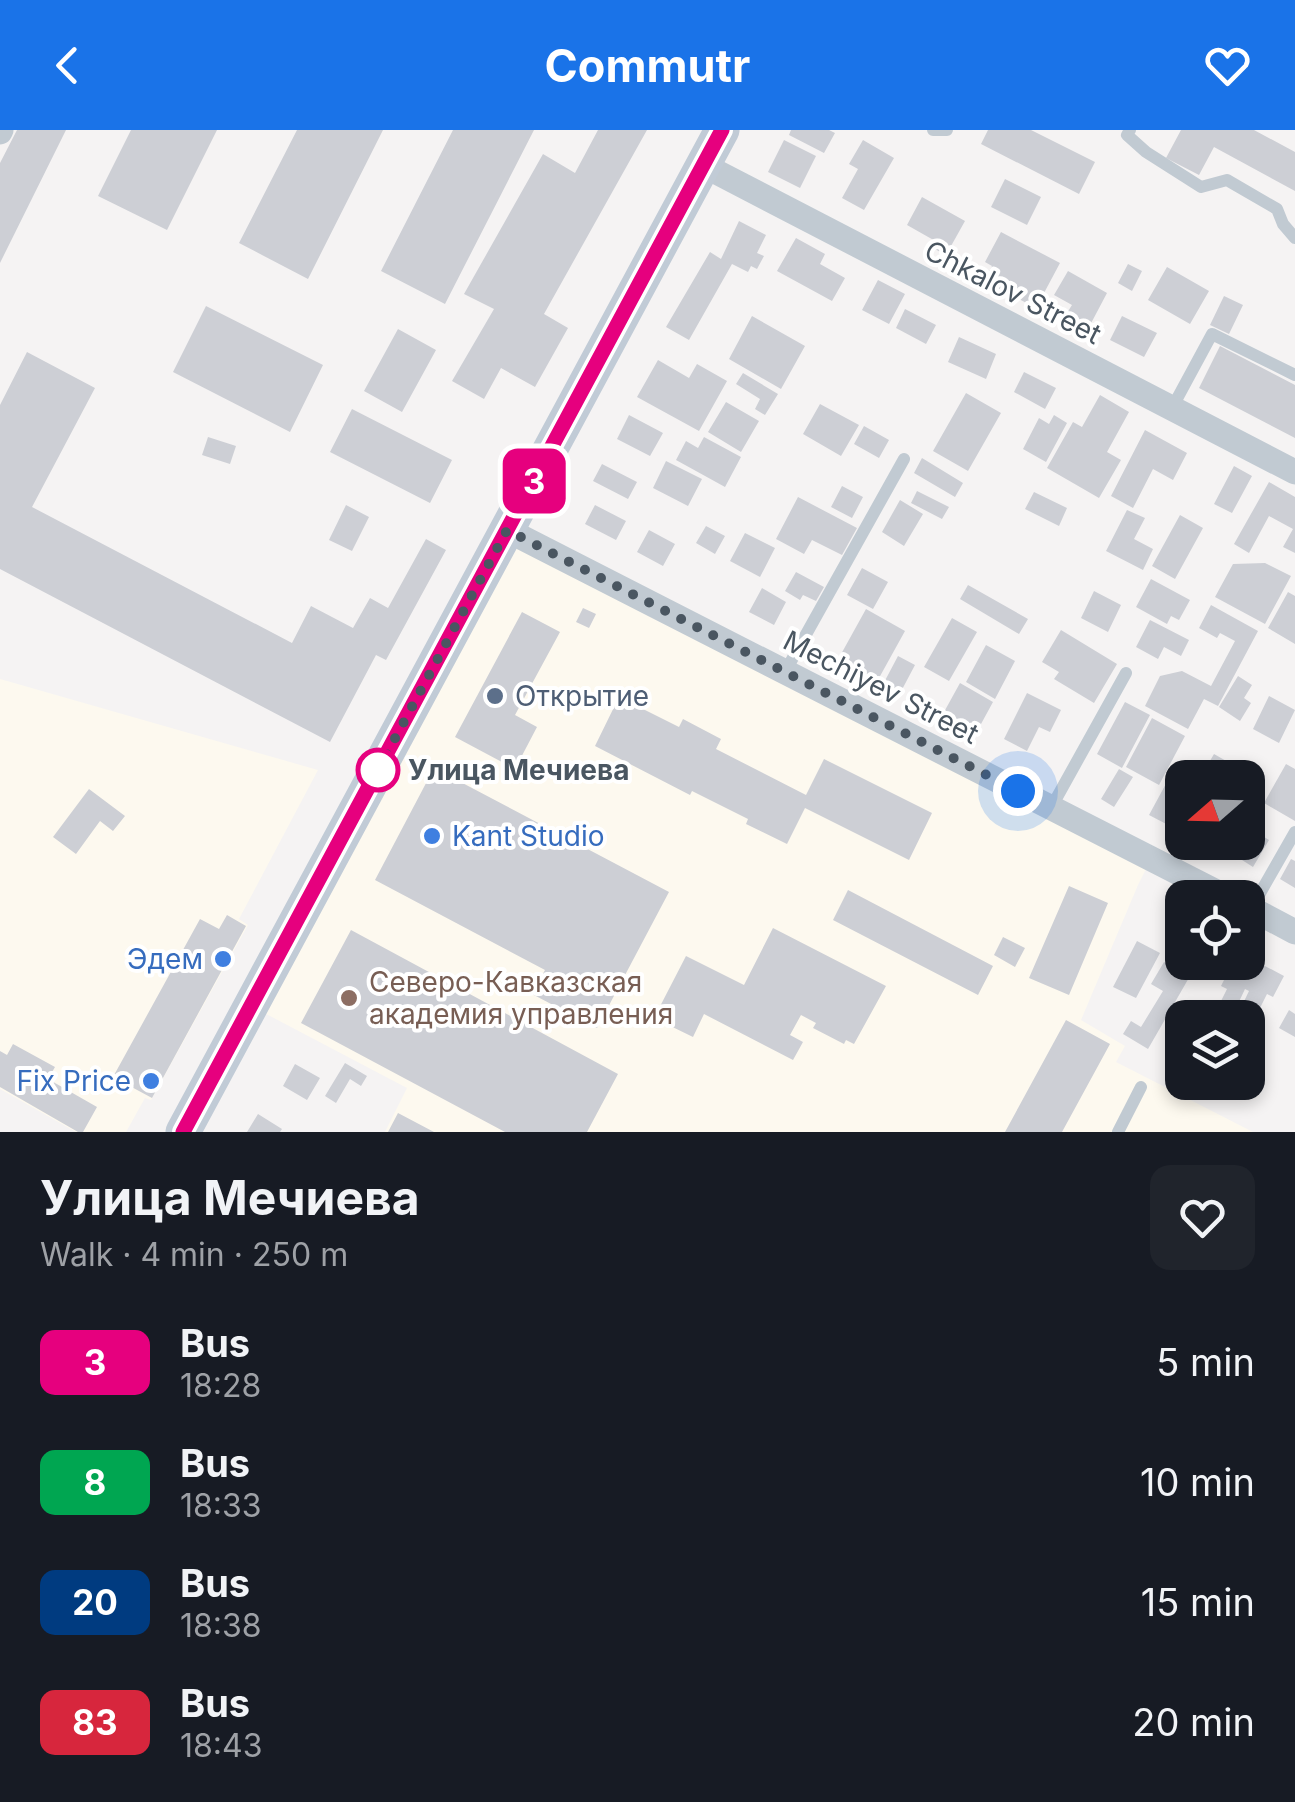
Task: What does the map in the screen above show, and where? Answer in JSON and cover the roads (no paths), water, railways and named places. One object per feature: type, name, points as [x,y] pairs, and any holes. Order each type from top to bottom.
[{"type":"main road","points":[[183,1132],[722,130]]},
{"type":"street","name":"Chkalov Street","points":[[703,165],[1295,472]]},
{"type":"street","name":"Mechiyev Street","points":[[507,530],[1193,880]]},
{"type":"street","name":"Mechiyev Street","points":[[1265,917],[1295,932]]},
{"type":"lane","points":[[933,130],[947,130]]},
{"type":"lane","points":[[1124,132],[1146,152],[1201,187],[1227,180],[1276,209],[1295,238]]},
{"type":"lane","points":[[1172,408],[1212,334],[1295,375]]},
{"type":"lane","points":[[785,672],[904,459]]},
{"type":"lane","points":[[1052,808],[1126,673]]},
{"type":"lane","points":[[1260,880],[1295,832]]},
{"type":"lane","points":[[1118,1132],[1141,1087]]},
{"type":"place","name":"Открытие","points":[[495,696]]},
{"type":"place","name":"Улица Мечиева","points":[[378,770]]},
{"type":"place","name":"Kant Studio","points":[[432,836]]},
{"type":"place","name":"Эдем","points":[[223,959]]},
{"type":"place","name":"Северо-Кавказская академия управления","points":[[349,998]]},
{"type":"place","name":"Fix Price","points":[[151,1081]]}]
